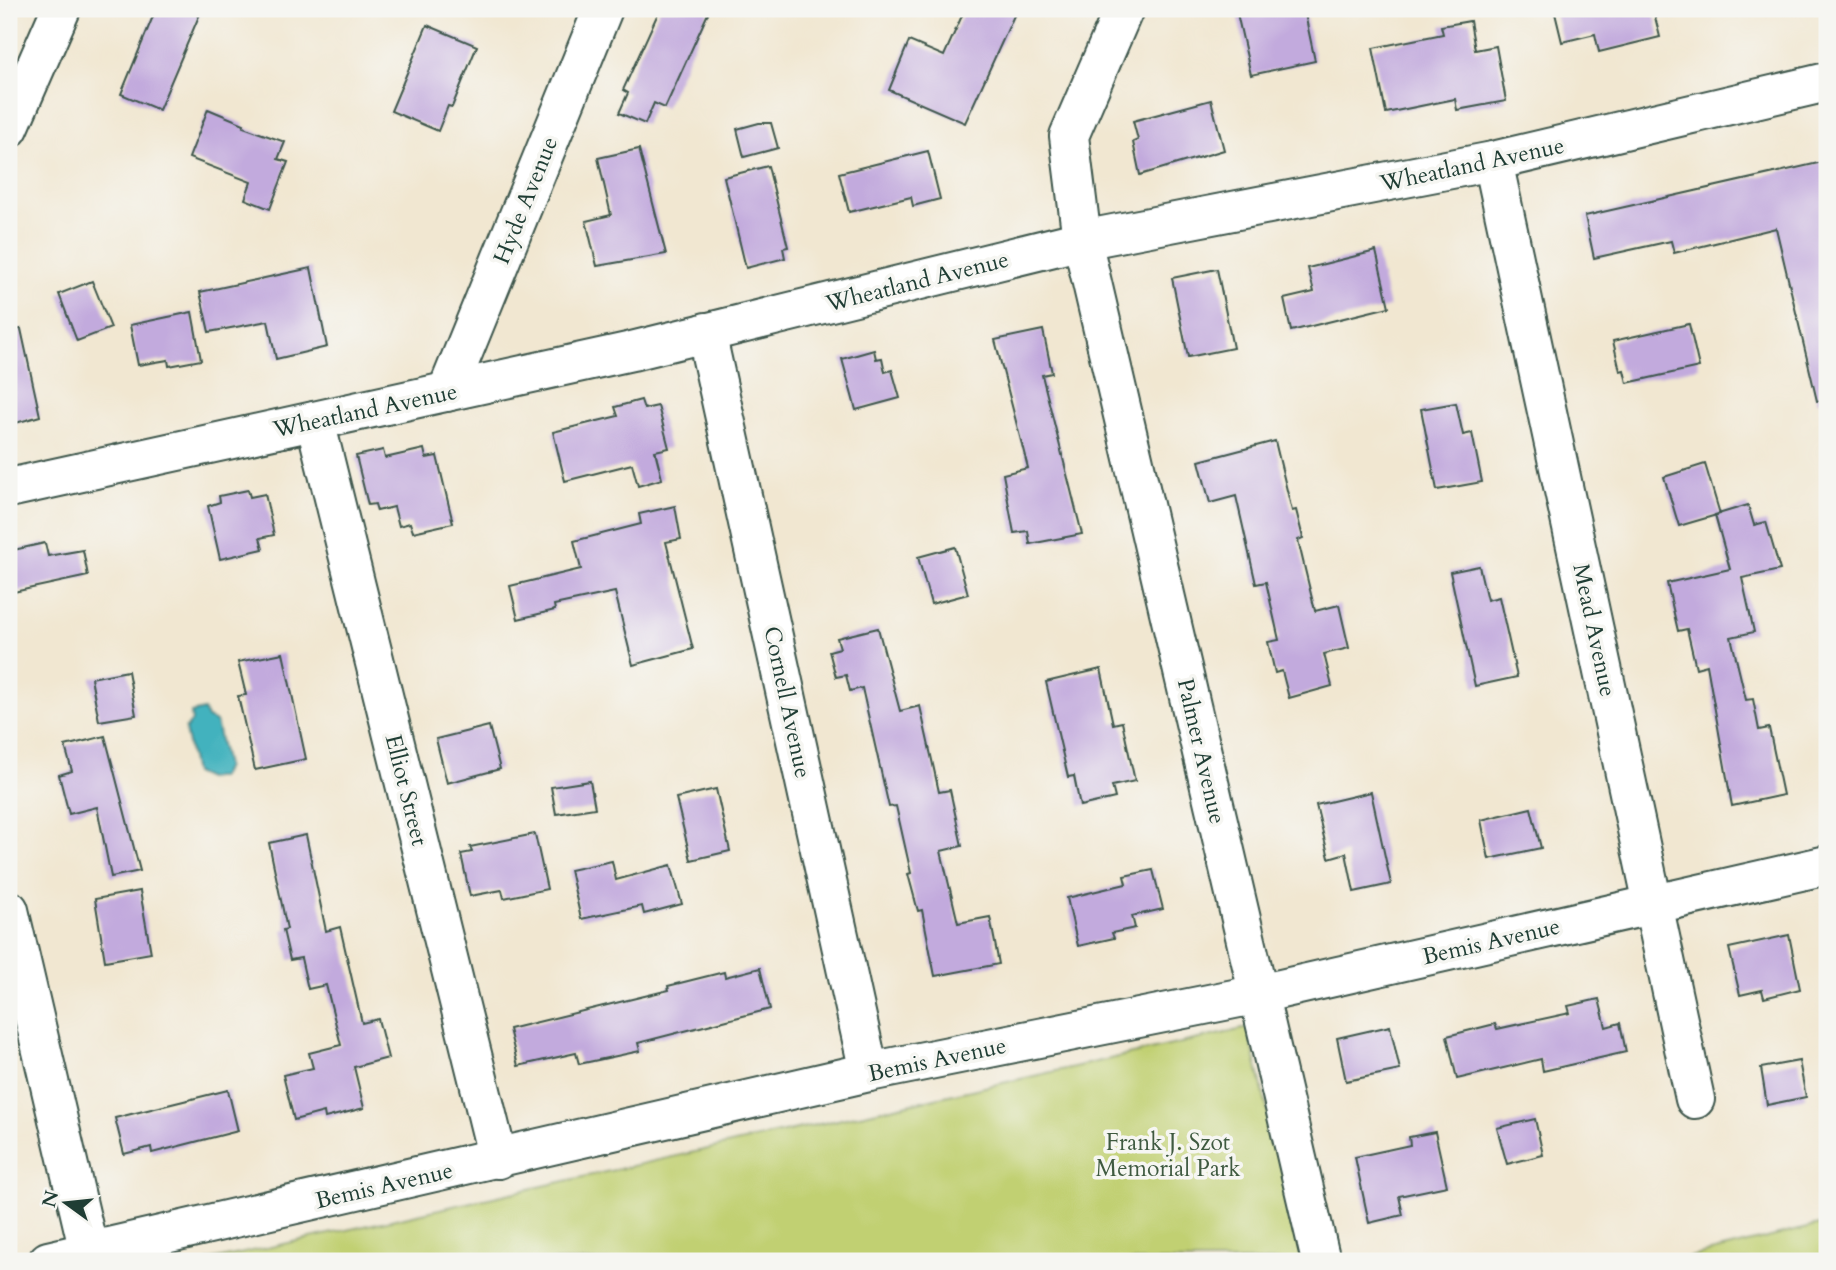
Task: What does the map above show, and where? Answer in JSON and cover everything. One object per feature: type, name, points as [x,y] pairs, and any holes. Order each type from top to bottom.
[{"type":"street","points":[[9,128],[61,9]]},
{"type":"street","name":"Hyde Avenue","points":[[447,391],[603,9]]},
{"type":"street","name":"Palmer Avenue","points":[[1124,9],[1069,136],[1082,240],[1321,1261]]},
{"type":"street","name":"Wheatland Avenue","points":[[9,488],[706,332],[1082,240],[1493,161],[1827,82]]},
{"type":"street","name":"Mead Avenue","points":[[1493,161],[1695,1099]]},
{"type":"street","name":"Cornell Avenue","points":[[706,332],[869,1073]]},
{"type":"street","name":"Elliot Street","points":[[315,421],[498,1159]]},
{"type":"street","name":"Bemis Avenue","points":[[48,1261],[869,1073],[1259,994],[1827,864]]},
{"type":"street","points":[[9,910],[89,1252]]},
{"type":"green space","name":"Frank J. Szot Memorial Park","points":[[1248,1028],[1303,1261],[208,1261]]},
{"type":"green space","points":[[1827,1223],[1827,1261],[1675,1261]]},
{"type":"water","points":[[204,710],[207,718],[216,722],[226,766],[221,777],[207,779],[194,773],[185,729],[192,721],[191,713]]},
{"type":"building","points":[[156,9],[202,9],[159,110],[121,94]]},
{"type":"building","points":[[660,9],[710,9],[665,108],[654,103],[645,124],[619,113],[628,93],[623,90]]},
{"type":"building","points":[[965,9],[1017,9],[965,123],[889,90],[909,41],[944,56]]},
{"type":"building","points":[[1236,9],[1304,9],[1315,61],[1251,75]]},
{"type":"building","points":[[1554,9],[1653,9],[1660,37],[1599,52],[1595,34],[1562,42]]},
{"type":"building","points":[[1470,21],[1475,50],[1496,46],[1506,101],[1457,110],[1455,99],[1386,113],[1373,48],[1443,34],[1441,26]]},
{"type":"building","points":[[427,25],[477,46],[452,107],[448,106],[438,131],[391,111]]},
{"type":"building","points":[[1211,100],[1224,150],[1140,175],[1133,142],[1138,140],[1133,121]]},
{"type":"building","points":[[208,109],[244,124],[243,127],[285,142],[278,159],[288,162],[270,209],[245,199],[251,182],[189,158]]},
{"type":"building","points":[[771,123],[778,148],[744,157],[737,129]]},
{"type":"building","points":[[639,149],[666,254],[597,266],[586,221],[611,215],[598,158]]},
{"type":"building","points":[[928,151],[940,199],[913,206],[911,197],[849,212],[839,173]]},
{"type":"building","points":[[1827,161],[1827,400],[1817,401],[1776,228],[1674,253],[1671,241],[1594,258],[1585,216]]},
{"type":"building","points":[[768,166],[788,247],[783,248],[785,258],[746,268],[724,177]]},
{"type":"building","points":[[1376,251],[1389,307],[1291,331],[1284,299],[1314,292],[1308,268]]},
{"type":"building","points":[[311,268],[327,347],[276,359],[268,321],[209,332],[200,292]]},
{"type":"building","points":[[1217,269],[1233,348],[1188,357],[1172,278]]},
{"type":"building","points":[[92,281],[111,328],[77,341],[59,294]]},
{"type":"building","points":[[192,312],[201,360],[169,366],[168,360],[138,365],[130,325]]},
{"type":"building","points":[[1689,324],[1699,367],[1627,383],[1624,370],[1620,371],[1613,341]]},
{"type":"building","points":[[21,329],[40,416],[9,425],[9,331]]},
{"type":"building","points":[[1043,330],[1052,373],[1042,375],[1082,534],[1030,544],[1028,531],[1014,533],[1003,474],[1028,468],[995,340]]},
{"type":"building","points":[[874,350],[876,359],[882,358],[885,372],[892,370],[900,398],[856,410],[842,359]]},
{"type":"building","points":[[641,400],[644,409],[658,406],[669,448],[655,451],[662,479],[638,486],[632,464],[565,481],[553,432],[618,416],[615,407]]},
{"type":"building","points":[[1456,403],[1463,435],[1472,433],[1482,482],[1437,490],[1421,409]]},
{"type":"building","points":[[1275,441],[1292,511],[1296,510],[1303,538],[1298,540],[1315,611],[1339,605],[1349,648],[1324,654],[1332,686],[1289,698],[1282,671],[1275,673],[1268,642],[1279,640],[1266,582],[1256,584],[1236,496],[1210,503],[1199,461]]},
{"type":"building","points":[[424,449],[426,458],[437,456],[453,523],[413,532],[410,523],[399,526],[394,507],[377,511],[375,504],[368,505],[356,456],[383,450],[385,458]]},
{"type":"building","points":[[1705,464],[1720,514],[1679,526],[1664,477]]},
{"type":"building","points":[[248,490],[250,497],[265,494],[274,535],[260,538],[263,549],[220,559],[208,506],[220,502],[219,496]]},
{"type":"building","points":[[1748,505],[1754,525],[1766,522],[1780,570],[1742,578],[1754,632],[1731,637],[1746,700],[1753,699],[1759,730],[1769,728],[1783,795],[1732,806],[1707,665],[1696,668],[1687,629],[1678,631],[1667,583],[1730,569],[1715,515]]},
{"type":"building","points":[[675,506],[681,539],[666,542],[693,649],[633,665],[615,592],[554,605],[555,610],[518,619],[510,586],[581,569],[574,541],[641,524],[639,514]]},
{"type":"building","points":[[45,543],[48,556],[83,550],[88,576],[9,593],[9,551]]},
{"type":"building","points":[[955,547],[968,594],[931,604],[918,557]]},
{"type":"building","points":[[1479,566],[1487,600],[1499,597],[1517,677],[1475,686],[1450,572]]},
{"type":"building","points":[[878,628],[900,711],[920,706],[939,792],[950,790],[962,846],[941,851],[958,923],[990,917],[999,964],[935,976],[922,910],[918,911],[908,874],[911,873],[896,806],[889,807],[862,688],[850,691],[846,675],[836,677],[829,651],[840,648],[837,638]]},
{"type":"building","points":[[283,653],[306,759],[255,770],[238,696],[246,695],[238,662]]},
{"type":"building","points":[[1101,669],[1113,724],[1122,722],[1135,781],[1112,786],[1115,798],[1080,806],[1074,776],[1068,777],[1046,682]]},
{"type":"building","points":[[128,671],[136,715],[99,721],[91,678]]},
{"type":"building","points":[[489,726],[500,769],[447,783],[436,739]]},
{"type":"building","points":[[105,736],[140,871],[111,877],[97,807],[69,814],[59,775],[72,771],[65,746]]},
{"type":"building","points":[[590,781],[595,808],[556,814],[551,787]]},
{"type":"building","points":[[716,789],[730,851],[691,860],[676,798]]},
{"type":"building","points":[[1371,792],[1391,884],[1354,892],[1346,853],[1329,858],[1316,805]]},
{"type":"building","points":[[1531,808],[1541,848],[1489,859],[1481,820]]},
{"type":"building","points":[[535,834],[547,889],[504,898],[502,890],[470,896],[461,854],[472,852],[470,847]]},
{"type":"building","points":[[306,835],[326,931],[340,927],[362,1023],[378,1019],[388,1058],[354,1067],[364,1108],[325,1118],[324,1112],[294,1120],[283,1075],[313,1068],[309,1053],[341,1045],[326,985],[308,989],[301,958],[290,960],[283,930],[287,929],[269,843]]},
{"type":"building","points":[[612,861],[616,880],[671,865],[682,904],[644,914],[642,906],[581,919],[570,870]]},
{"type":"building","points":[[1153,870],[1163,909],[1132,916],[1135,928],[1112,933],[1114,938],[1078,946],[1067,898],[1126,884],[1124,876]]},
{"type":"building","points":[[140,891],[151,953],[105,961],[95,899]]},
{"type":"building","points":[[1789,935],[1800,989],[1764,998],[1762,990],[1740,995],[1729,948]]},
{"type":"building","points":[[760,968],[770,1009],[638,1043],[640,1051],[579,1064],[576,1053],[518,1066],[509,1029],[669,990],[668,986],[724,972],[725,977]]},
{"type":"building","points":[[1599,999],[1606,1027],[1620,1023],[1626,1052],[1543,1071],[1541,1059],[1457,1079],[1447,1036],[1495,1024],[1497,1029],[1570,1013],[1568,1006]]},
{"type":"building","points":[[1390,1026],[1400,1070],[1346,1081],[1337,1038]]},
{"type":"building","points":[[1799,1061],[1806,1097],[1767,1105],[1761,1068]]},
{"type":"building","points":[[228,1090],[238,1131],[152,1153],[151,1147],[124,1154],[115,1118]]},
{"type":"building","points":[[1535,1119],[1543,1155],[1507,1164],[1497,1128]]},
{"type":"building","points":[[1435,1132],[1447,1186],[1399,1196],[1403,1215],[1369,1223],[1355,1157],[1410,1145],[1409,1137]]}]
